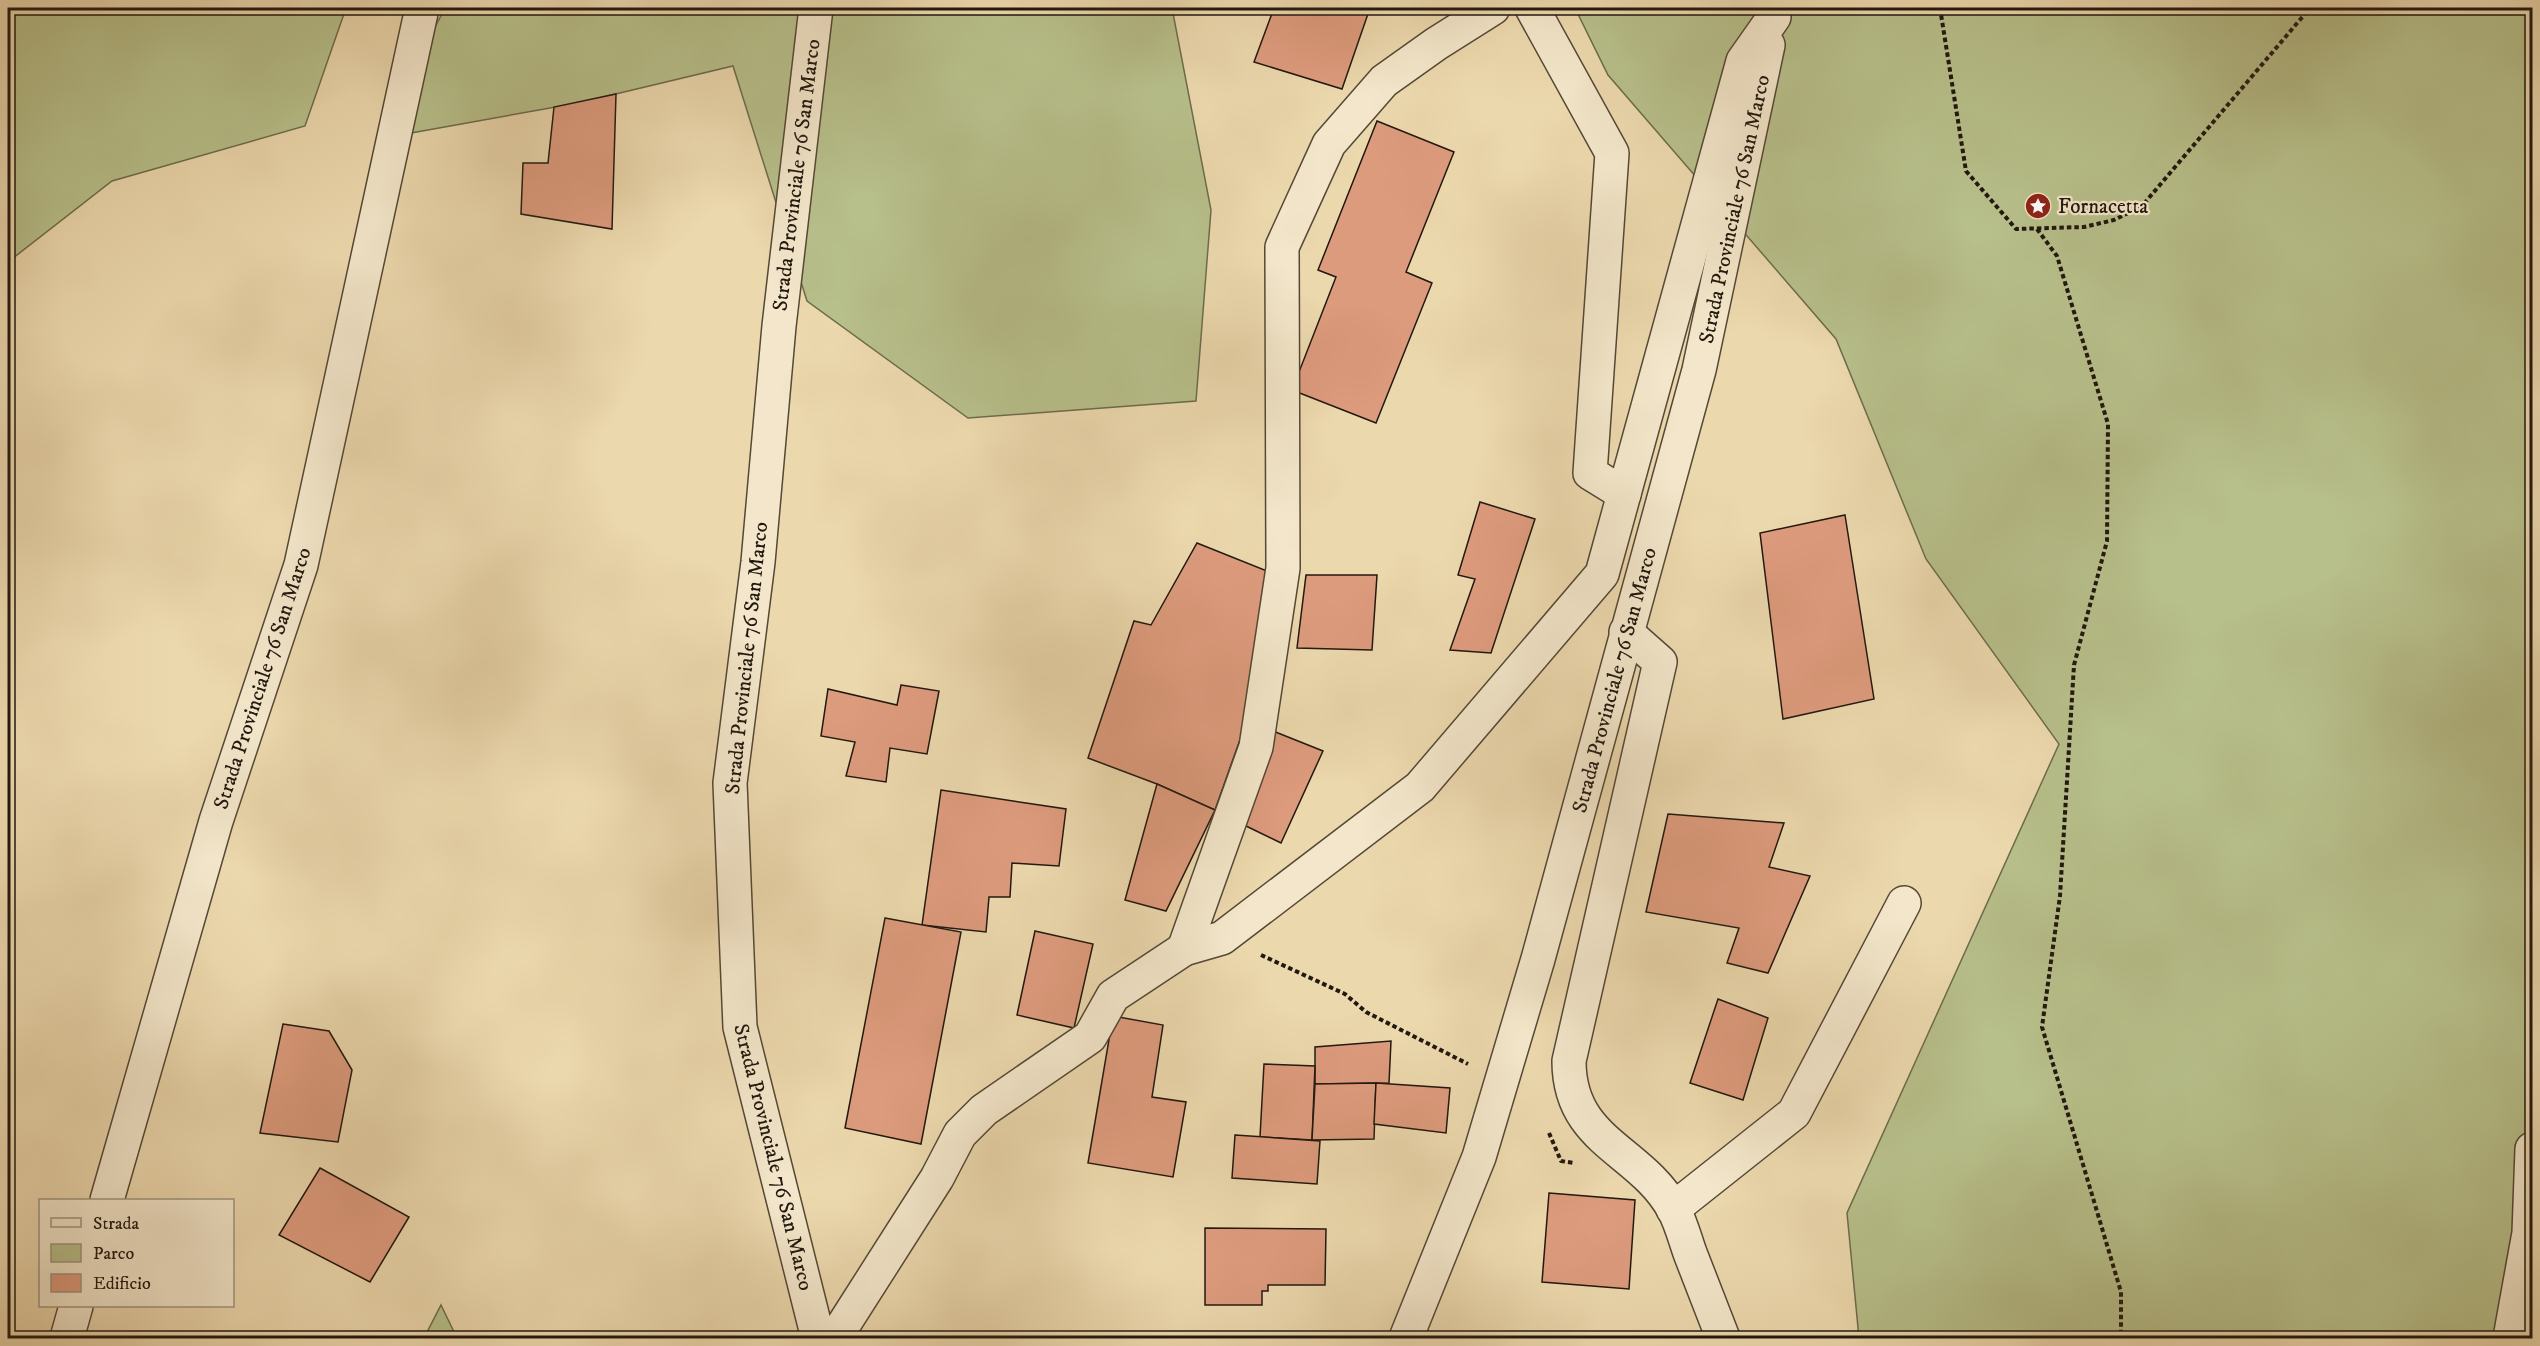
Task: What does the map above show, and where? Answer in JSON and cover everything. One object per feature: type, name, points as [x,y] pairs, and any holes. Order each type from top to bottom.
[{"type":"street","name":"Strada Provinciale 76 San Marco","points":[[107,1199],[216,821],[302,565],[422,8]]},
{"type":"street","name":"Strada Provinciale 76 San Marco","points":[[816,8],[779,326],[758,562],[730,783],[740,1027],[818,1338]]},
{"type":"street","points":[[1184,949],[1256,747],[1283,568],[1282,247],[1329,144],[1376,90],[1384,81],[1436,44],[1493,8]]},
{"type":"street","points":[[1532,8],[1612,153],[1590,473],[1624,494]]},
{"type":"street","name":"Strada Provinciale 76 San Marco","points":[[1406,1338],[1479,1157],[1541,948],[1626,632],[1700,370],[1775,12]]},
{"type":"street","points":[[835,1338],[937,1179],[960,1134],[984,1110],[1089,1037],[1113,996],[1184,949],[1222,938],[1420,787],[1602,574],[1743,61],[1775,12]]},
{"type":"street","points":[[1626,632],[1660,662],[1569,1061],[1570,1091],[1583,1117],[1592,1128],[1649,1179],[1673,1209],[1724,1338]]},
{"type":"street","points":[[1673,1209],[1794,1113],[1904,903]]},
{"type":"street","points":[[2510,1338],[2529,1233],[2532,1149]]},
{"type":"street","points":[[67,1338],[75,1307]]},
{"type":"path","points":[[1940,8],[1966,171],[2016,229],[2084,227],[2114,220],[2142,207],[2310,8]]},
{"type":"path","points":[[2037,229],[2057,256],[2108,424],[2107,541],[2074,665],[2060,896],[2042,1027],[2121,1292],[2121,1338]]},
{"type":"path","points":[[1222,938],[1345,993],[1366,1012],[1503,1080]]},
{"type":"path","points":[[1548,1130],[1561,1161],[1576,1164],[1592,1128]]},
{"type":"green space","points":[[8,8],[346,8],[305,126],[112,181],[8,262]]},
{"type":"green space","points":[[445,8],[1172,8],[1211,210],[1196,401],[968,418],[807,301],[733,66],[578,103],[411,133],[434,29]]},
{"type":"green space","points":[[1575,8],[2532,8],[2532,1338],[1859,1338],[1847,1213],[2059,744],[1926,559],[1836,339],[1608,75]]},
{"type":"green space","points":[[441,1305],[457,1338],[424,1338]]},
{"type":"building","points":[[1274,8],[1370,8],[1342,89],[1254,62]]},
{"type":"building","points":[[616,94],[612,229],[521,214],[523,163],[548,163],[554,107]]},
{"type":"building","points":[[1377,121],[1454,152],[1406,272],[1432,283],[1376,423],[1292,390],[1336,277],[1318,270]]},
{"type":"building","points":[[1480,502],[1535,519],[1491,653],[1450,650],[1475,579],[1458,575]]},
{"type":"building","points":[[1845,515],[1874,699],[1783,719],[1760,533]]},
{"type":"building","points":[[1197,543],[1272,573],[1247,720],[1215,810],[1157,784],[1088,758],[1134,621],[1151,625]]},
{"type":"building","points":[[1306,575],[1377,575],[1372,650],[1297,648]]},
{"type":"building","points":[[901,685],[939,691],[927,754],[890,748],[886,782],[846,776],[855,742],[821,736],[828,689],[897,705]]},
{"type":"building","points":[[1273,731],[1323,751],[1281,843],[1244,825]]},
{"type":"building","points":[[1157,784],[1215,810],[1166,911],[1125,900]]},
{"type":"building","points":[[941,790],[1066,809],[1059,866],[1012,863],[1010,897],[989,897],[986,932],[922,925]]},
{"type":"building","points":[[1668,814],[1784,823],[1769,867],[1810,876],[1768,973],[1727,963],[1739,928],[1646,912]]},
{"type":"building","points":[[885,918],[961,932],[921,1144],[845,1128]]},
{"type":"building","points":[[1035,931],[1093,944],[1074,1028],[1017,1015]]},
{"type":"building","points":[[1718,999],[1768,1018],[1743,1100],[1690,1083]]},
{"type":"building","points":[[1113,1016],[1163,1025],[1152,1097],[1186,1102],[1173,1177],[1088,1163]]},
{"type":"building","points":[[283,1024],[329,1031],[352,1070],[338,1142],[260,1133]]},
{"type":"building","points":[[1391,1041],[1389,1083],[1315,1084],[1315,1047]]},
{"type":"building","points":[[1264,1064],[1315,1066],[1312,1140],[1260,1137]]},
{"type":"building","points":[[1376,1083],[1374,1139],[1312,1140],[1315,1084]]},
{"type":"building","points":[[1376,1083],[1450,1088],[1446,1133],[1374,1124]]},
{"type":"building","points":[[1235,1135],[1320,1141],[1317,1184],[1232,1178]]},
{"type":"building","points":[[320,1168],[409,1217],[370,1282],[279,1235]]},
{"type":"building","points":[[1549,1193],[1635,1200],[1629,1289],[1542,1282]]},
{"type":"building","points":[[1205,1228],[1326,1229],[1325,1285],[1268,1285],[1268,1291],[1262,1291],[1262,1305],[1205,1305]]},
{"type":"place","name":"Fornacetta","points":[[2038,206]]}]
